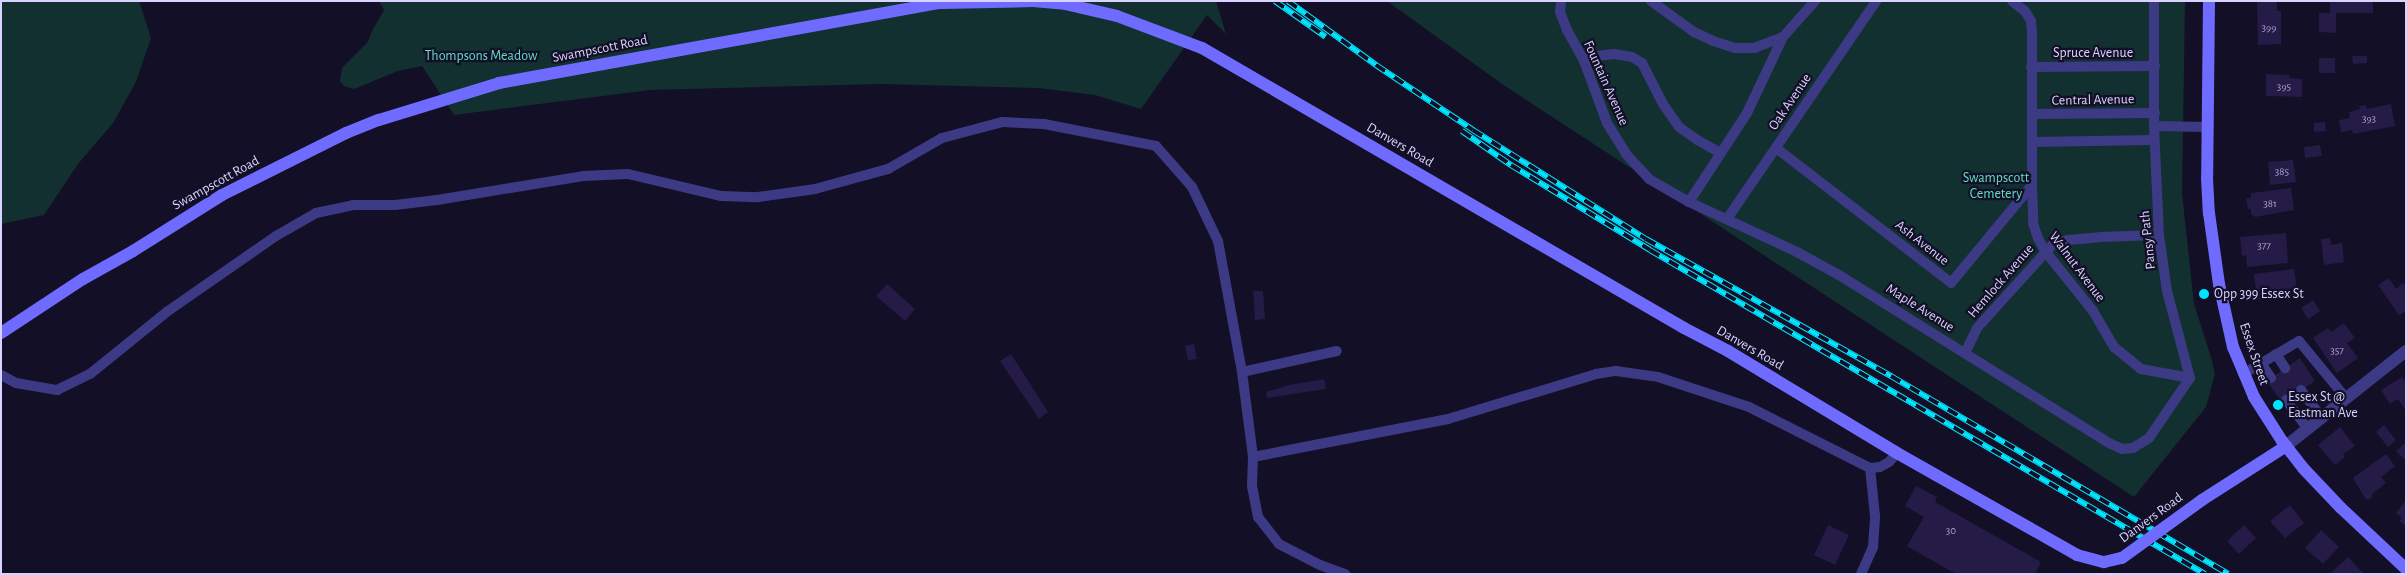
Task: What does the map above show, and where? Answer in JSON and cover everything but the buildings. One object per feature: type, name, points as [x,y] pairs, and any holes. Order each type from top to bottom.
[{"type":"street","name":"Swampscott Road","points":[[1,333],[184,217],[260,175],[346,132],[500,83],[941,3],[1034,1],[1065,4],[1117,16],[1196,45]]},
{"type":"street","name":"Essex Street","points":[[2209,1],[2206,178],[2213,248],[2227,320],[2243,374],[2254,397],[2303,468],[2341,508],[2406,569]]},
{"type":"street","name":"Danvers Road","points":[[1196,45],[1728,352],[1897,453],[2077,555],[2104,562],[2122,558],[2202,500],[2286,446]]},
{"type":"street","points":[[2286,446],[2406,351]]},
{"type":"lane","name":"Fountain Avenue","points":[[1561,1],[1560,12],[1566,30],[1584,61],[1607,122],[1626,154],[1649,179],[1690,202]]},
{"type":"lane","points":[[1651,1],[1694,32],[1734,48],[1754,48],[1784,37]]},
{"type":"lane","points":[[1690,202],[1747,113],[1784,37],[1816,1]]},
{"type":"lane","name":"Oak Avenue","points":[[1727,220],[1876,1]]},
{"type":"lane","name":"Walnut Avenue","points":[[2012,1],[2025,11],[2031,22],[2033,223],[2045,251],[2092,310],[2114,347],[2130,362],[2141,369],[2190,378]]},
{"type":"lane","name":"Pansy Path","points":[[2154,1],[2154,140],[2159,235],[2168,291],[2190,378]]},
{"type":"lane","points":[[1584,61],[1597,56],[1614,54],[1632,57],[1642,63],[1662,104],[1679,127],[1721,153]]},
{"type":"lane","name":"Spruce Avenue","points":[[2031,67],[2155,66]]},
{"type":"lane","name":"Central Avenue","points":[[2032,114],[2154,113]]},
{"type":"lane","points":[[1,374],[16,383],[57,390],[90,374],[168,311],[276,236],[316,213],[353,205],[437,200],[583,176],[601,175],[628,174],[721,196],[768,196],[815,189],[888,169],[942,138],[1002,122],[1044,124],[1156,146],[1192,187],[1218,241],[1242,372],[1253,457],[1252,486],[1258,516],[1280,544],[1320,565],[1345,574]]},
{"type":"lane","points":[[2154,126],[2207,127]]},
{"type":"lane","points":[[2032,142],[2154,140]]},
{"type":"lane","name":"Ash Avenue","points":[[1776,148],[1951,283],[2032,185]]},
{"type":"lane","name":"Maple Avenue","points":[[1690,202],[1797,252],[1839,275],[2111,444],[2122,449],[2133,448],[2149,438],[2190,378]]},
{"type":"lane","name":"Hemlock Avenue","points":[[1965,353],[1977,328],[2045,251],[2054,244],[2068,240],[2159,235]]},
{"type":"lane","points":[[2243,374],[2299,341],[2346,398]]},
{"type":"lane","points":[[1242,372],[1337,351]]},
{"type":"lane","points":[[2276,354],[2285,368]]},
{"type":"lane","points":[[2261,363],[2271,378]]},
{"type":"lane","points":[[1253,457],[1448,419],[1596,374],[1616,371],[1635,372],[1674,381],[1749,407],[1870,468],[1880,468],[1897,453]]},
{"type":"lane","points":[[2301,390],[2321,417]]},
{"type":"lane","points":[[2286,400],[2307,428]]},
{"type":"lane","points":[[1861,574],[1873,547],[1875,516],[1870,468]]},
{"type":"green space","points":[[1,1],[139,1],[151,38],[136,82],[113,123],[78,164],[44,215],[1,224]]},
{"type":"green space","name":"Thompsons Meadow","points":[[379,1],[1216,1],[1226,34],[1207,15],[1141,109],[1095,95],[1039,88],[881,84],[650,90],[454,115],[422,66],[398,71],[354,89],[344,86],[340,81],[342,68],[368,42],[384,10]]},
{"type":"green space","name":"Swampscott Cemetery","points":[[1387,1],[2185,1],[2182,193],[2194,304],[2215,374],[2206,407],[2134,497],[1502,84]]},
{"type":"railway","points":[[1275,1],[1326,37]]},
{"type":"railway","points":[[1288,1],[1376,65],[1473,130],[1646,239],[1891,376],[2228,574]]},
{"type":"railway","points":[[1462,131],[1511,165],[1650,250],[2205,574]]},
{"type":"place","name":"Opp 399 Essex St","points":[[2204,294]]},
{"type":"place","name":"Essex St @ Eastman Ave","points":[[2278,405]]}]
